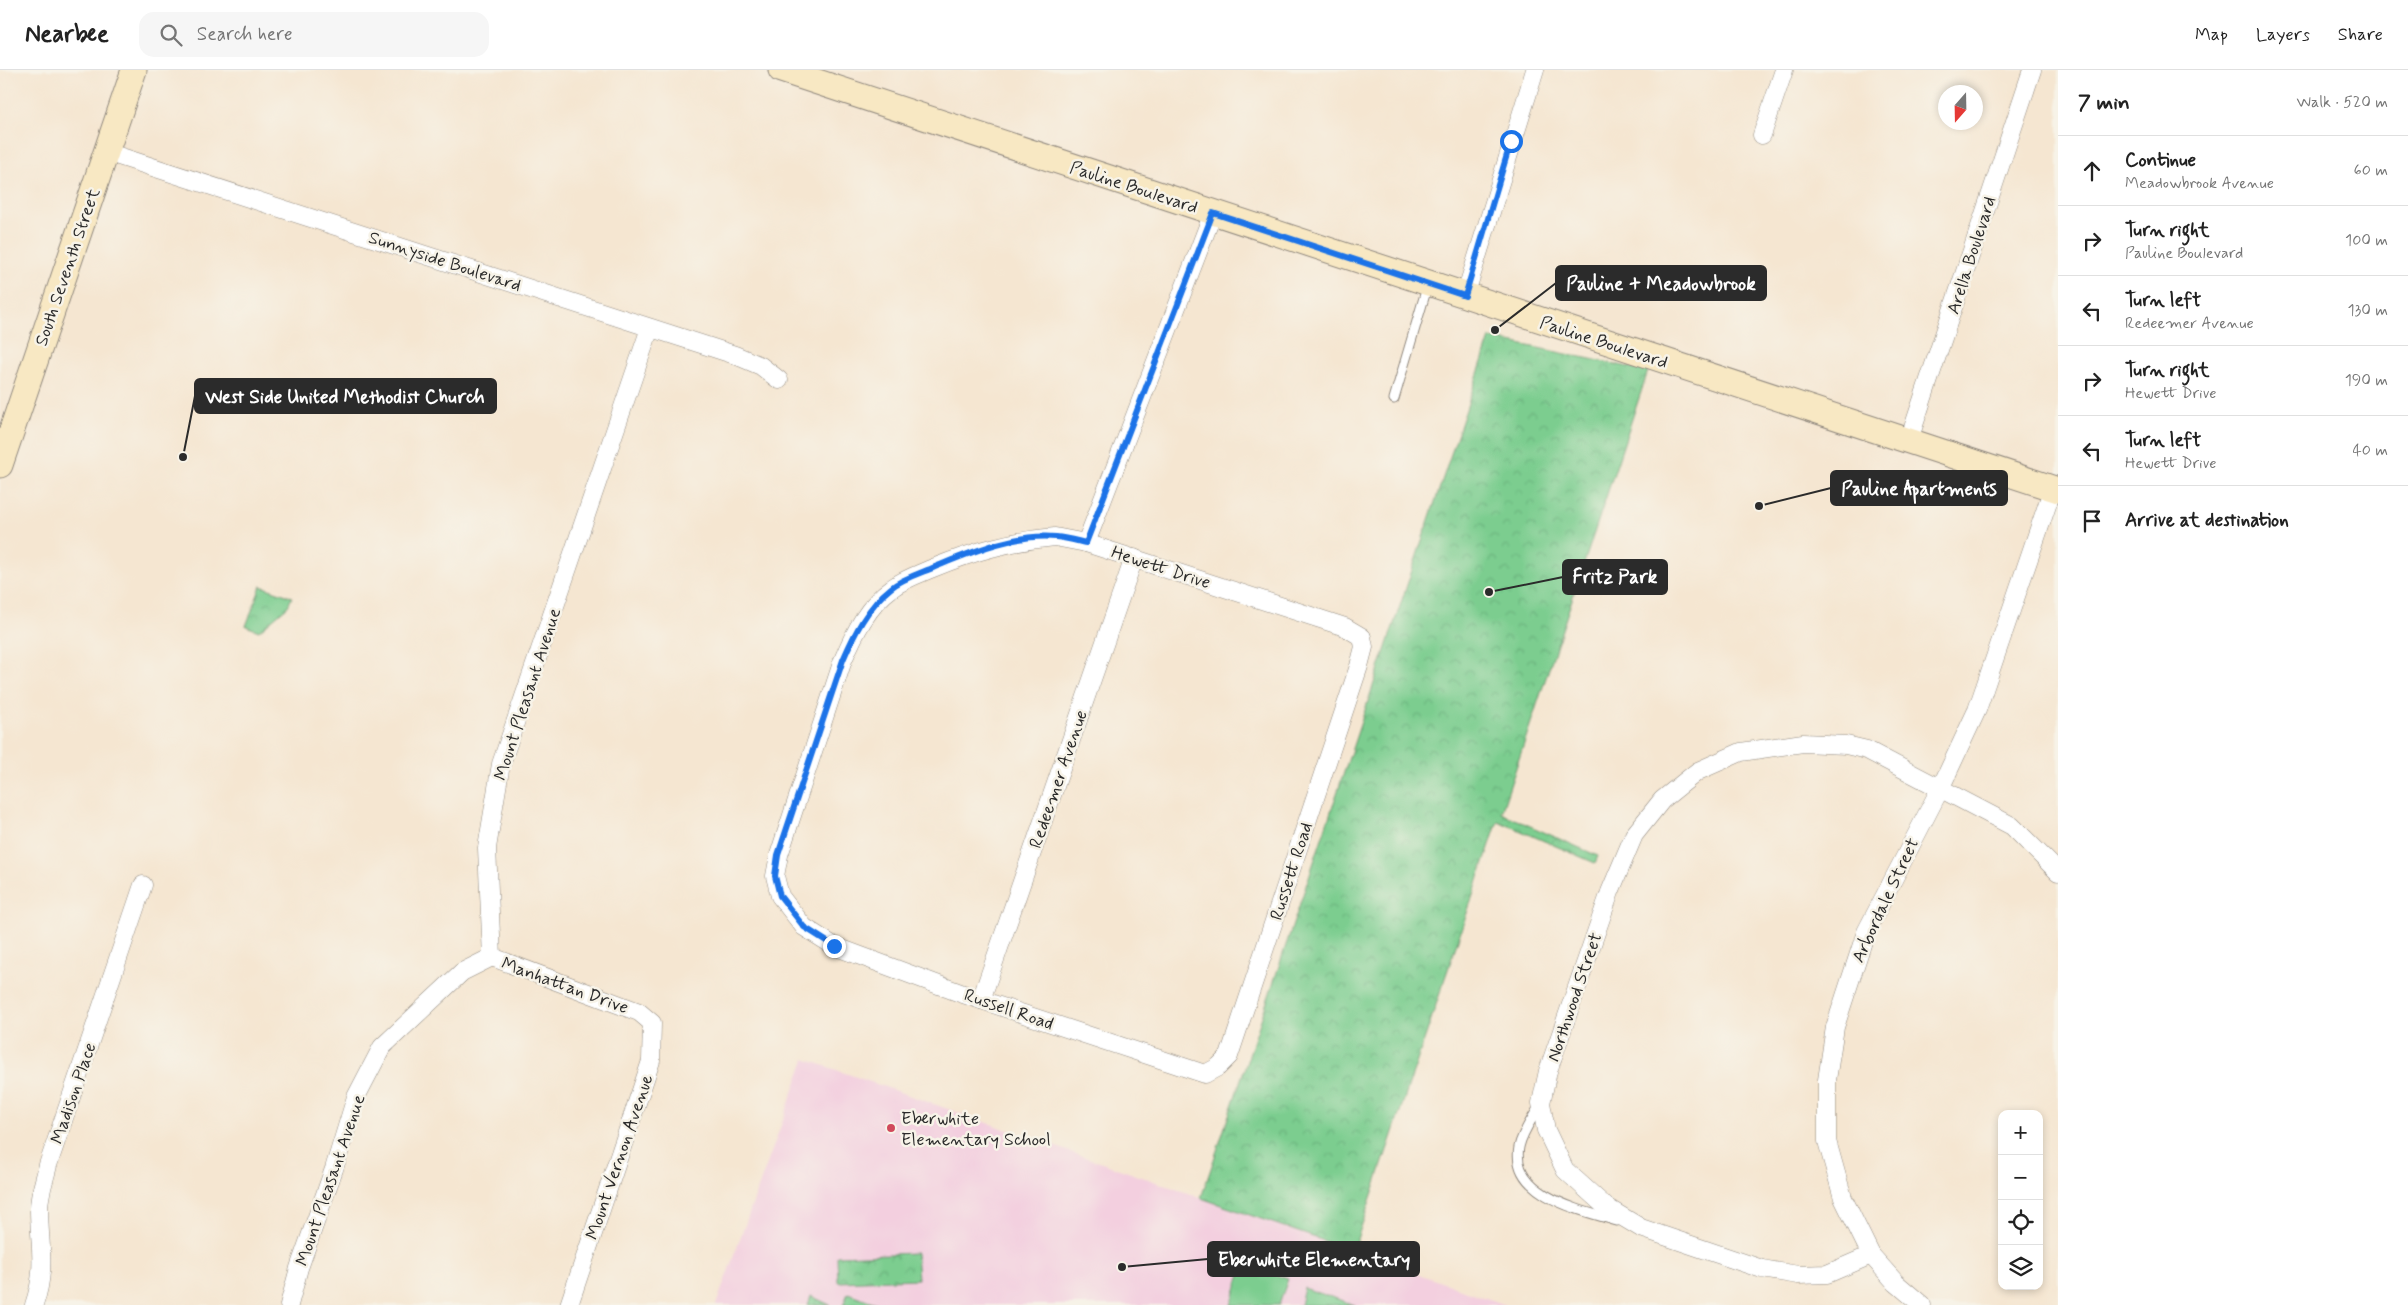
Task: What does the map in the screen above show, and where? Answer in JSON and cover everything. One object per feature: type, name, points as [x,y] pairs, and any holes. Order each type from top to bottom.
[{"type":"street","name":"South Seventh Street","points":[[2,452],[134,70]]},
{"type":"street","name":"Pauline Boulevard","points":[[781,70],[2055,489]]},
{"type":"street","points":[[1465,296],[1535,70]]},
{"type":"street","points":[[1762,135],[1784,70]]},
{"type":"street","name":"Arella Boulevard","points":[[1909,440],[2032,70]]},
{"type":"street","name":"Sunnyside Boulevard","points":[[106,152],[735,355],[761,366],[779,380]]},
{"type":"street","points":[[1086,543],[1213,213]]},
{"type":"street","name":"Mount Pleasant Avenue","points":[[290,1305],[299,1268],[334,1170],[356,1097],[382,1047],[462,972],[492,957],[487,848],[501,764],[650,328]]},
{"type":"street","name":"Arbordale Street","points":[[1922,1305],[1896,1283],[1871,1255],[1843,1198],[1827,1142],[1827,1080],[1835,1027],[1866,932],[1940,789],[1977,710],[2055,489]]},
{"type":"street","name":"Hewett Drive","points":[[834,946],[804,927],[780,896],[775,876],[778,855],[843,660],[855,632],[870,610],[891,588],[910,577],[974,551],[1020,540],[1055,537],[1086,543],[1346,627],[1362,637]]},
{"type":"street","name":"Redeemer Avenue","points":[[981,1000],[1134,558]]},
{"type":"street","name":"Russett Road","points":[[1184,1068],[1204,1074],[1218,1067],[1229,1056],[1358,666],[1364,647],[1362,637]]},
{"type":"street","name":"Northwood Street","points":[[1871,1255],[1827,1274],[1798,1275],[1762,1269],[1641,1228],[1606,1207],[1565,1170],[1546,1130],[1541,1103],[1551,1062],[1610,892],[1634,835],[1662,800],[1698,771],[1741,752],[1803,743],[1846,745],[1867,750],[2012,826],[2058,872]]},
{"type":"street","name":"Madison Place","points":[[34,1305],[41,1284],[42,1247],[39,1206],[48,1165],[143,885]]},
{"type":"street","name":"Russell Road","points":[[834,946],[981,1000],[1184,1068]]},
{"type":"street","name":"Manhattan Drive","points":[[492,957],[639,1012]]},
{"type":"street","name":"Mount Vernon Avenue","points":[[569,1305],[651,1060],[652,1023],[639,1012]]},
{"type":"lane","points":[[1394,399],[1428,284]]},
{"type":"lane","points":[[1541,1103],[1519,1148],[1525,1177],[1541,1193],[1568,1206],[1641,1228]]},
{"type":"shaded area","name":"Eberwhite Elementary School","points":[[805,1059],[1353,1251],[1506,1305],[716,1305]]},
{"type":"green space","points":[[1490,338],[1648,371],[1501,813],[1598,856],[1595,863],[1498,821],[1353,1251],[1201,1198]]},
{"type":"green space","points":[[261,586],[292,597],[288,606],[259,631],[246,626]]},
{"type":"green space","points":[[916,1253],[918,1279],[838,1282],[837,1256]]},
{"type":"green space","points":[[1244,1265],[1288,1279],[1279,1305],[1231,1305]]},
{"type":"green space","points":[[1304,1288],[1355,1305],[1300,1305]]},
{"type":"green space","points":[[848,1293],[881,1305],[843,1305]]},
{"type":"green space","points":[[811,1296],[830,1305],[808,1305]]},
{"type":"place","name":"Pauline + Meadowbrook","points":[[1495,330]]},
{"type":"place","name":"West Side United Methodist Church","points":[[183,457]]},
{"type":"place","name":"Pauline Apartments","points":[[1759,506]]},
{"type":"place","name":"Fritz Park","points":[[1489,592]]},
{"type":"place","name":"Eberwhite Elementary School","points":[[891,1128]]},
{"type":"place","name":"Eberwhite Elementary","points":[[1122,1267]]},
{"type":"route","points":[[834,946],[804,927],[780,896],[775,876],[778,855],[843,660],[855,632],[870,610],[891,588],[910,577],[974,551],[1020,540],[1055,537],[1086,543],[1213,213],[1465,296],[1511,141]]}]
